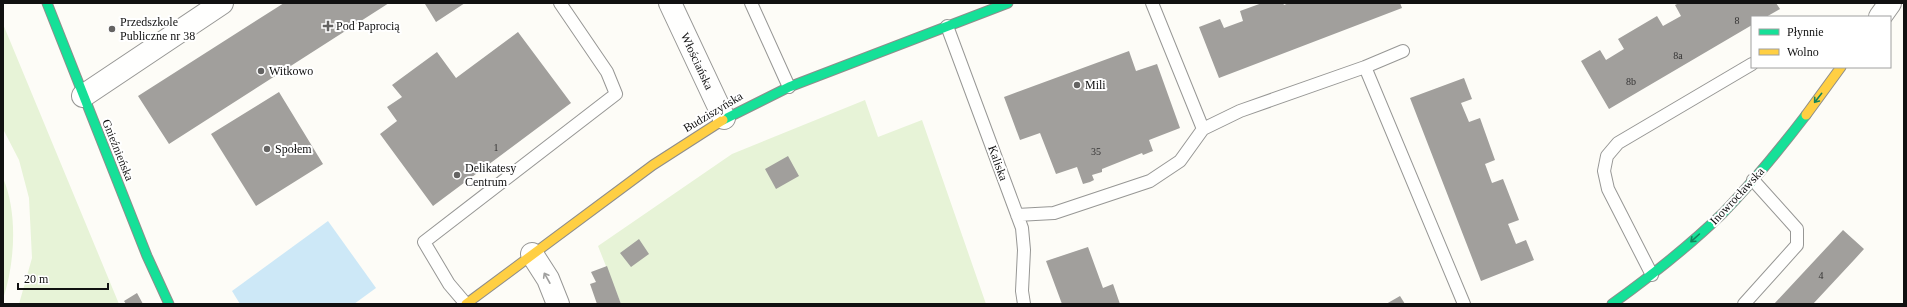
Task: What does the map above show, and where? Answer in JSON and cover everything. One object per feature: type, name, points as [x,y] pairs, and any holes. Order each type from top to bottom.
[{"type":"street","name":"Gnieźnieńska","points":[[47,3],[147,256],[169,304]]},
{"type":"street","points":[[83,96],[222,3]]},
{"type":"street","name":"Włościańska","points":[[670,3],[724,118]]},
{"type":"street","name":"Budziszyńska","points":[[466,304],[655,162],[724,118],[756,101],[788,87],[1008,3]]},
{"type":"street","points":[[1881,16],[1890,3]]},
{"type":"street","name":"Inowrocławska","points":[[1612,304],[1652,275],[1714,221],[1753,180],[1840,68]]},
{"type":"street","points":[[532,254],[548,279],[558,304]]},
{"type":"lane","points":[[466,304],[449,284],[424,242],[616,94],[607,72],[560,3]]},
{"type":"lane","points":[[751,3],[788,87]]},
{"type":"lane","points":[[1152,3],[1203,129]]},
{"type":"lane","name":"Kaliska","points":[[947,26],[1017,215],[1024,239],[1022,292],[1024,304]]},
{"type":"lane","points":[[1017,215],[1054,213],[1150,181],[1180,161],[1203,129],[1240,111],[1365,67],[1403,51]]},
{"type":"lane","points":[[1652,275],[1608,189],[1604,171],[1607,156],[1618,142],[1751,65]]},
{"type":"lane","points":[[1365,67],[1464,304]]},
{"type":"lane","points":[[1744,304],[1796,245],[1797,229],[1753,180]]},
{"type":"green space","points":[[3,24],[119,304],[19,304],[32,258],[29,198],[19,160],[3,129]]},
{"type":"green space","points":[[865,100],[878,137],[922,120],[986,304],[621,304],[598,246],[732,154]]},
{"type":"green space","points":[[3,178],[11,207],[13,238],[10,270],[3,299]]},
{"type":"water","points":[[328,221],[376,288],[354,304],[240,304],[232,291]]},
{"type":"building","points":[[284,3],[389,3],[169,144],[138,96]]},
{"type":"building","points":[[465,3],[436,22],[425,4]]},
{"type":"building","points":[[1262,3],[1283,3],[1284,5],[1289,3],[1400,3],[1402,8],[1219,78],[1199,27],[1220,19],[1224,28],[1243,21],[1240,11]]},
{"type":"building","points":[[1679,3],[1776,3],[1780,9],[1768,16],[1751,16],[1751,26],[1609,109],[1581,61],[1600,50],[1606,60],[1624,49],[1618,39],[1657,16],[1663,26],[1681,16],[1675,5]]},
{"type":"building","points":[[518,32],[571,103],[433,206],[380,134],[397,121],[387,107],[402,97],[392,85],[437,52],[456,78]]},
{"type":"building","points":[[1129,51],[1136,71],[1157,64],[1180,128],[1149,140],[1153,151],[1143,155],[1142,153],[1102,169],[1102,172],[1092,175],[1094,180],[1090,182],[1083,184],[1077,167],[1056,174],[1040,133],[1020,140],[1004,97]]},
{"type":"building","points":[[1464,78],[1472,99],[1461,103],[1469,122],[1480,118],[1495,160],[1485,164],[1492,183],[1503,179],[1519,220],[1508,224],[1516,244],[1526,240],[1534,260],[1481,281],[1410,98]]},
{"type":"building","name":"Społem","points":[[279,92],[323,164],[256,206],[211,134]]},
{"type":"building","points":[[788,156],[799,176],[776,189],[765,169]]},
{"type":"building","points":[[1843,230],[1864,249],[1813,304],[1774,304]]},
{"type":"building","points":[[639,239],[649,254],[631,267],[620,253]]},
{"type":"building","points":[[1088,247],[1103,288],[1113,284],[1120,304],[1062,304],[1046,261]]},
{"type":"building","points":[[607,266],[621,304],[597,304],[590,284],[596,282],[591,272]]},
{"type":"building","points":[[137,293],[143,304],[126,304],[124,301]]},
{"type":"building","points":[[1400,296],[1405,304],[1386,304]]},
{"type":"traffic: fast","points":[[47,3],[147,256],[169,304]]},
{"type":"traffic: fast","points":[[723,120],[789,87],[1008,3]]},
{"type":"traffic: fast","points":[[1612,304],[1641,283],[1697,237],[1723,213],[1766,165],[1806,115]]},
{"type":"traffic: slow","points":[[1806,115],[1840,68]]},
{"type":"traffic: slow","points":[[466,304],[653,165],[723,120]]},
{"type":"place","name":"Pod Paprocią","points":[[328,26]]},
{"type":"place","name":"Przedszkole Publiczne nr 38","points":[[112,29]]},
{"type":"place","name":"Witkowo","points":[[261,71]]},
{"type":"place","name":"Mili","points":[[1077,85]]},
{"type":"place","name":"Społem","points":[[267,149]]},
{"type":"place","name":"Delikatesy Centrum","points":[[457,175]]}]
